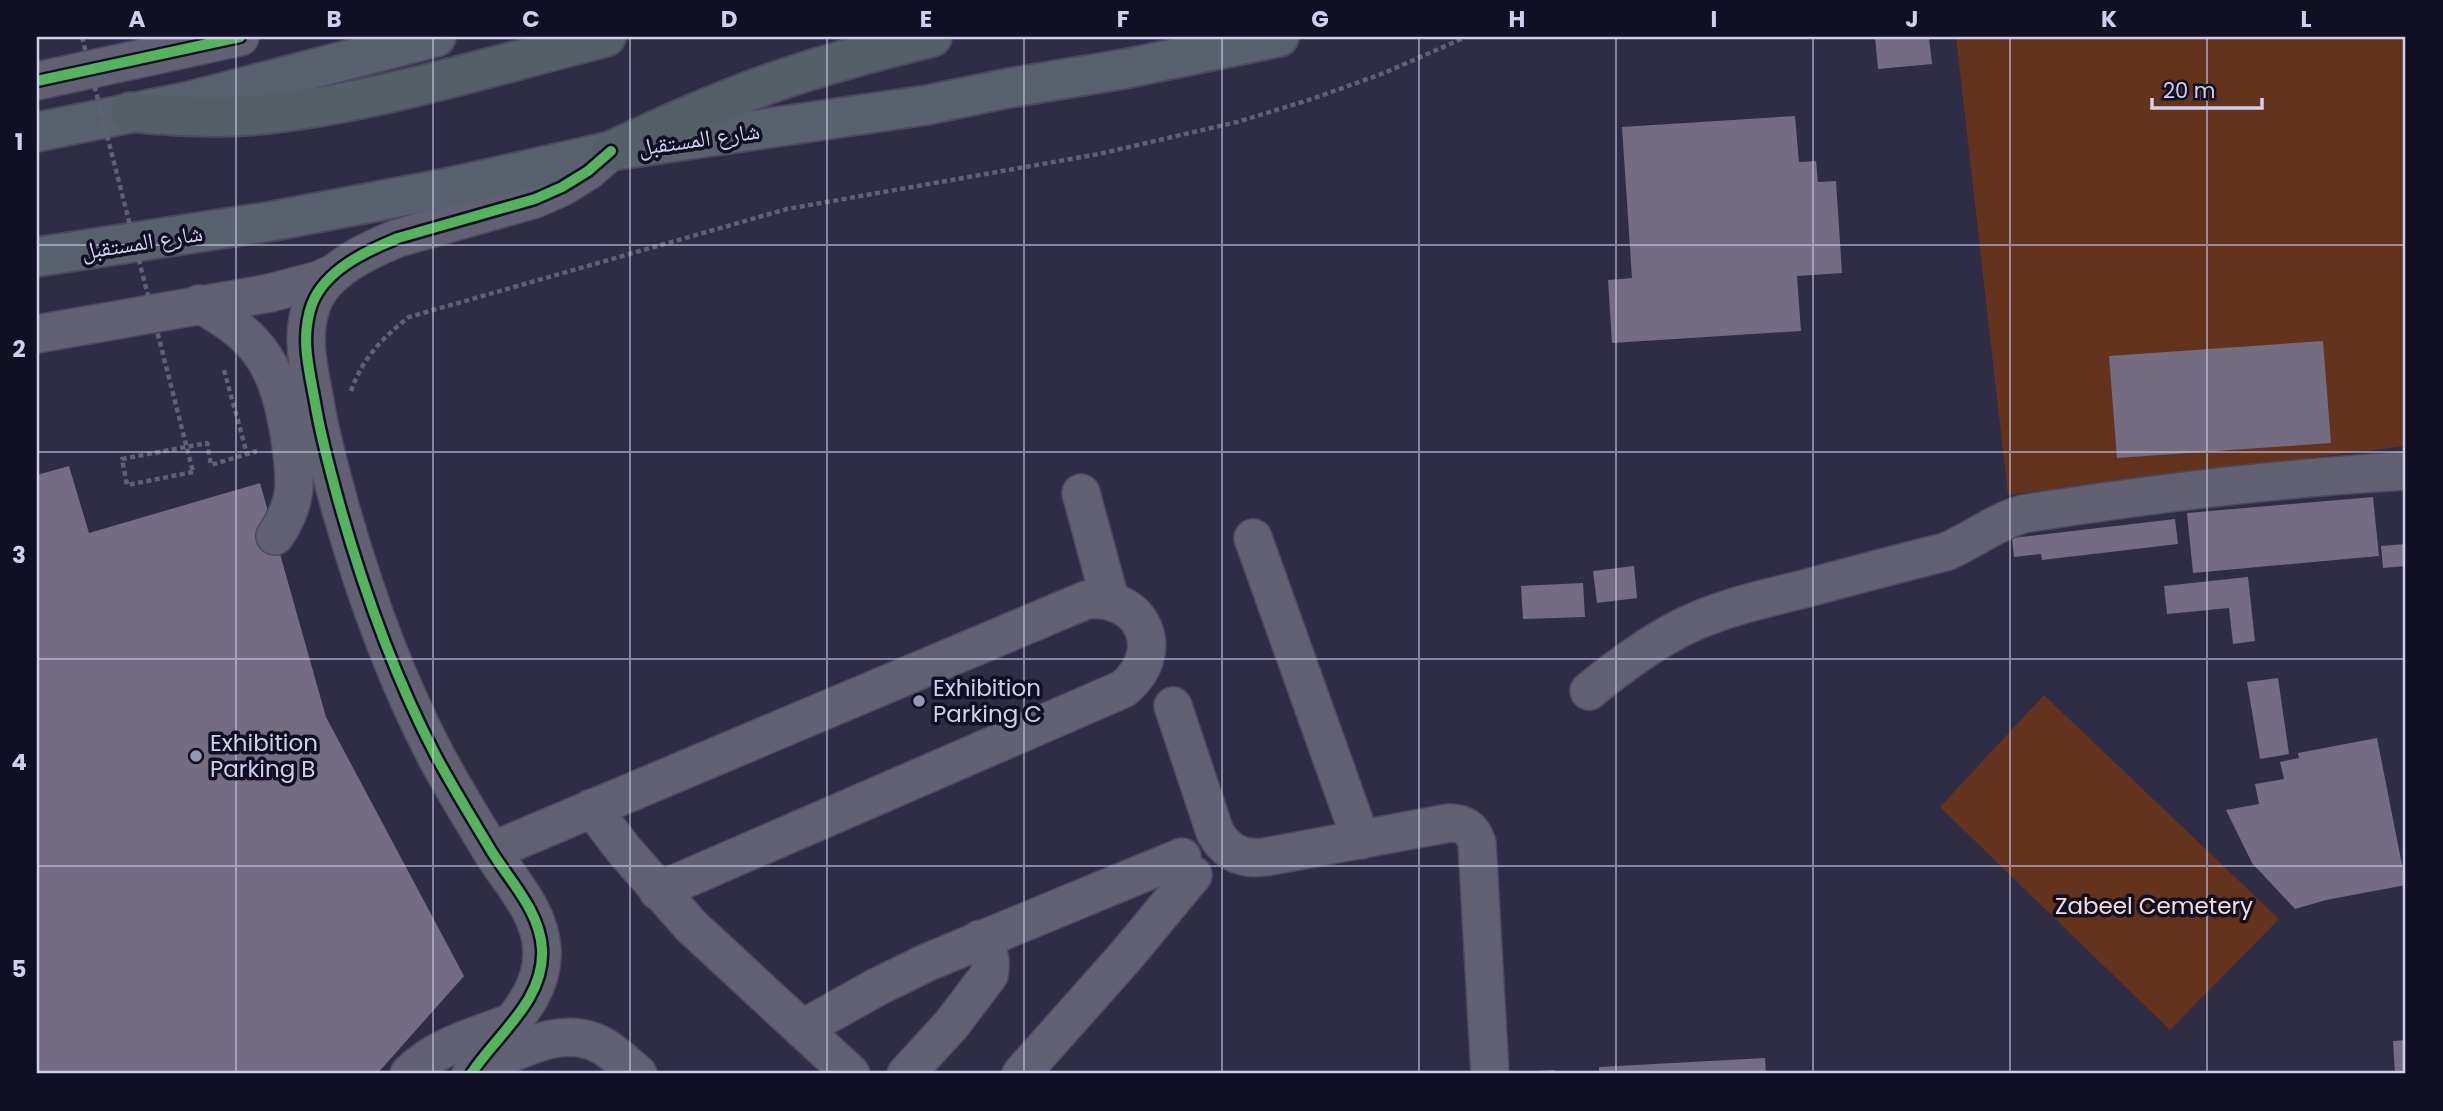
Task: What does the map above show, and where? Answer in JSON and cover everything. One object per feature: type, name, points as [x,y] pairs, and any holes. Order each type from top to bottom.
[{"type":"highway","points":[[130,112],[214,117],[298,110],[411,86],[606,37]]},
{"type":"highway","points":[[611,151],[714,105],[785,78],[932,37]]},
{"type":"main road","points":[[37,132],[190,101],[436,37]]},
{"type":"main road","name":"شارع المستقبل","points":[[37,257],[273,221],[442,189],[611,151],[927,105],[1279,37]]},
{"type":"street","points":[[37,81],[240,37]]},
{"type":"street","points":[[37,334],[270,293],[319,280],[378,246],[398,238],[535,199],[588,171],[611,151]]},
{"type":"street","points":[[275,536],[292,504],[305,436],[305,333],[313,300],[334,272]]},
{"type":"street","points":[[199,304],[238,328],[268,364],[279,384],[285,407],[305,436],[354,557],[376,620],[435,755],[492,851],[531,909],[539,929],[542,950],[540,972],[534,990],[472,1072]]},
{"type":"street","points":[[1589,691],[1617,667],[1647,647],[1713,614],[1945,552],[1984,534],[2008,518],[2199,489],[2301,478],[2406,471]]},
{"type":"street","points":[[1081,493],[1110,600]]},
{"type":"street","points":[[1253,538],[1361,839]]},
{"type":"street","points":[[492,851],[1086,600],[1110,600],[1124,606],[1135,615],[1143,627],[1147,640],[1147,655],[1134,680],[1124,689],[658,891]]},
{"type":"street","points":[[1173,706],[1215,832],[1220,842],[1241,856],[1252,859],[1449,823],[1468,827],[1477,843],[1490,1074]]},
{"type":"street","points":[[592,808],[658,891],[708,942],[851,1074]]},
{"type":"street","points":[[802,1029],[877,987],[980,939],[1188,866],[1125,957],[1021,1074]]},
{"type":"street","points":[[906,1074],[951,1024],[989,975],[990,955],[980,939]]},
{"type":"street","points":[[409,1074],[428,1056],[441,1049],[511,1023]]},
{"type":"street","points":[[472,1072],[543,1040],[569,1037],[596,1042],[638,1074]]},
{"type":"path","points":[[82,37],[193,472],[127,485],[122,459],[207,443],[211,465],[305,436],[343,421],[354,382],[368,357],[386,335],[409,317],[787,209],[1099,154],[1237,122],[1384,73],[1466,37]]},
{"type":"path","points":[[160,348],[173,346]]},
{"type":"path","points":[[221,364],[247,454]]},
{"type":"green space","points":[[1956,37],[2406,37],[2406,446],[2008,495]]},
{"type":"green space","name":"Zabeel Cemetery","points":[[2044,695],[2279,919],[2170,1030],[1940,807]]},
{"type":"building","points":[[1875,37],[1929,37],[1932,64],[1878,69]]},
{"type":"building","points":[[1795,116],[1799,162],[1816,161],[1818,182],[1836,181],[1842,273],[1797,276],[1801,331],[1612,343],[1608,280],[1632,278],[1622,127]]},
{"type":"building","points":[[2323,341],[2331,443],[2117,458],[2109,356]]},
{"type":"building","name":"Exhibition Parking B","points":[[69,466],[89,533],[260,483],[326,717],[464,976],[377,1074],[37,1074],[37,475]]},
{"type":"building","points":[[2373,497],[2379,556],[2193,573],[2187,513]]},
{"type":"building","points":[[2175,519],[2178,544],[2042,560],[2041,554],[2014,557],[2012,538]]},
{"type":"building","points":[[2406,544],[2406,566],[2383,568],[2381,546]]},
{"type":"building","points":[[1634,566],[1637,598],[1597,603],[1593,571]]},
{"type":"building","points":[[2248,577],[2255,641],[2233,644],[2229,608],[2167,614],[2164,586]]},
{"type":"building","points":[[1583,583],[1585,617],[1523,619],[1521,586]]},
{"type":"building","points":[[2278,678],[2289,754],[2260,759],[2247,682]]},
{"type":"building","points":[[2377,738],[2406,885],[2326,900],[2295,909],[2252,863],[2226,810],[2259,804],[2255,784],[2284,779],[2280,762],[2299,758],[2298,753]]},
{"type":"building","points":[[2406,1040],[2406,1074],[2395,1074],[2393,1041]]},
{"type":"building","points":[[1765,1058],[1766,1074],[1599,1074],[1599,1067]]},
{"type":"building","points":[[1555,1070],[1556,1074],[1516,1074],[1516,1072]]},
{"type":"cycle path","points":[[37,81],[240,37]]},
{"type":"cycle path","points":[[471,1074],[517,1016],[536,985],[541,968],[540,935],[530,910],[492,852],[436,756],[382,635],[350,541],[326,456],[308,365],[308,316],[326,281],[360,256],[398,238],[535,199],[588,171],[611,151]]},
{"type":"place","name":"Exhibition Parking C","points":[[919,701]]},
{"type":"place","name":"Exhibition Parking B","points":[[196,756]]}]
